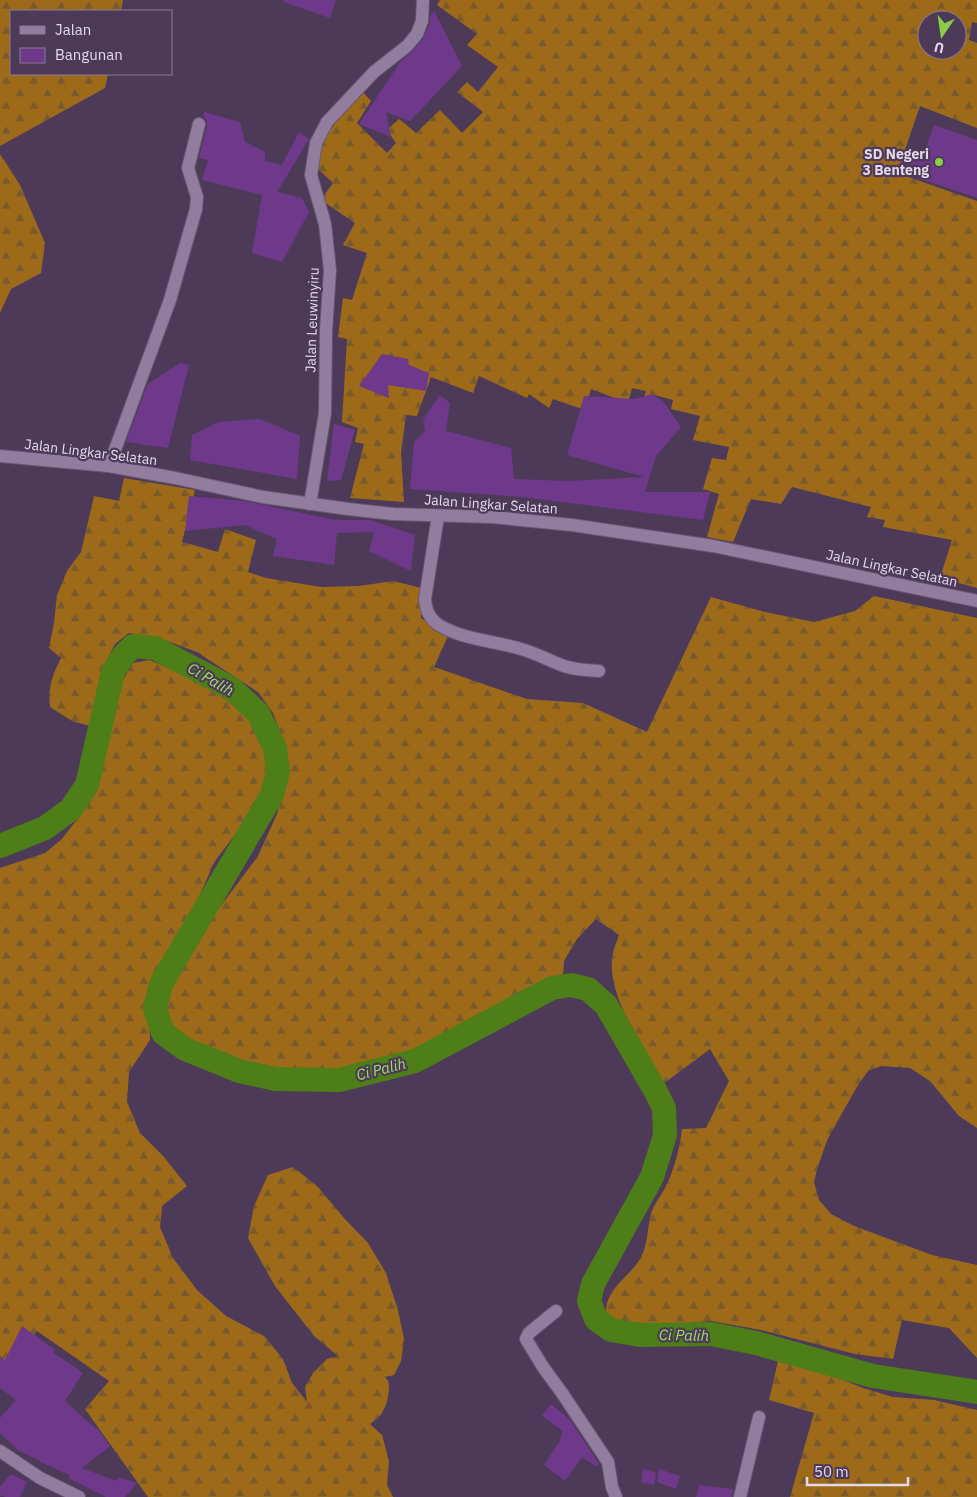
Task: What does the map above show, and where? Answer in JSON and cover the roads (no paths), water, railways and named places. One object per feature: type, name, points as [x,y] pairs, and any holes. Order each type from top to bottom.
[{"type":"street","name":"Jalan Leuwinyiru","points":[[310,504],[325,413],[326,331],[330,270],[325,224],[311,175],[316,143],[327,122],[374,72],[407,46],[417,34],[422,21],[423,0]]},
{"type":"street","points":[[109,466],[170,300],[196,209],[197,198],[188,168],[199,124]]},
{"type":"street","name":"Jalan Lingkar Selatan","points":[[0,456],[109,466],[263,497],[310,504],[393,514],[492,517],[572,525],[713,546],[977,601]]},
{"type":"street","points":[[438,516],[425,599],[430,618],[452,631],[522,649],[564,666],[581,670],[599,671]]},
{"type":"street","points":[[556,1311],[529,1333],[526,1340],[608,1462],[612,1487],[616,1497]]},
{"type":"street","points":[[740,1497],[759,1417]]},
{"type":"street","points":[[0,1451],[40,1478],[78,1497]]},
{"type":"waterway","name":"Ci Palih","points":[[0,846],[45,828],[71,809],[87,785],[113,672],[123,656],[133,646],[155,648],[231,688],[258,713],[275,748],[278,771],[272,795],[161,984],[155,1009],[163,1033],[185,1049],[239,1071],[276,1079],[339,1080],[415,1061],[552,988],[571,985],[588,989],[606,1005],[655,1090],[664,1108],[665,1135],[652,1177],[593,1284],[589,1301],[596,1319],[611,1330],[640,1335],[711,1334],[756,1343],[873,1376],[977,1392]]},
{"type":"place","name":"SD Negeri 3 Benteng","points":[[939,162]]}]
